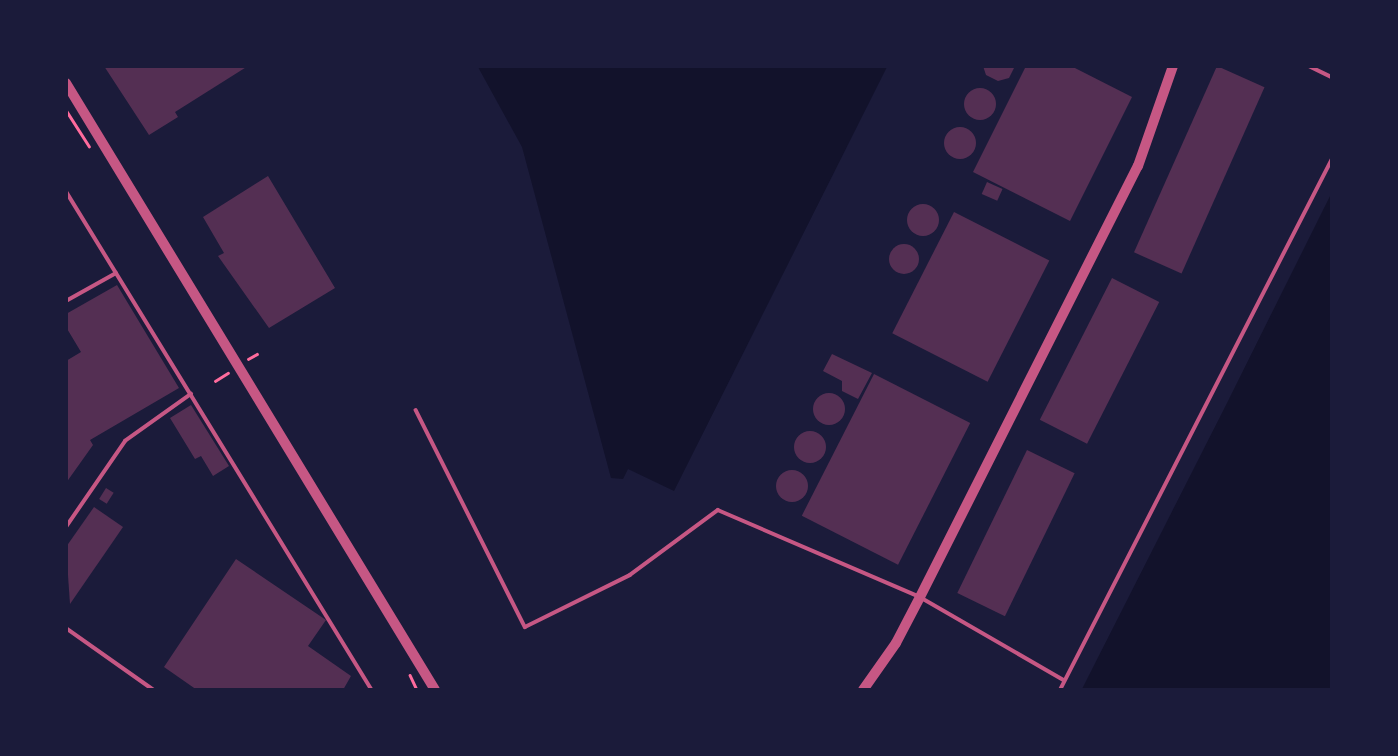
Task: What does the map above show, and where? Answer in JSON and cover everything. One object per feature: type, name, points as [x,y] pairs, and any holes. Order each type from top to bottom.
[{"type":"street","points":[[863,690],[920,597],[1138,166],[1172,66]]},
{"type":"street","points":[[66,83],[435,690]]},
{"type":"lane","points":[[1309,66],[1332,77]]},
{"type":"lane","points":[[1060,690],[1332,159]]},
{"type":"lane","points":[[66,191],[372,690]]},
{"type":"lane","points":[[66,302],[116,274]]},
{"type":"lane","points":[[66,527],[125,441],[191,394]]},
{"type":"lane","points":[[416,410],[525,628],[630,575],[718,510],[920,597],[1064,680]]},
{"type":"lane","points":[[66,628],[154,690]]},
{"type":"shaded area","points":[[478,67],[887,67],[674,491],[628,469],[623,479],[611,478],[522,147]]},
{"type":"shaded area","points":[[1331,194],[1331,689],[1082,689],[1226,405]]},
{"type":"building","points":[[104,66],[248,66],[175,112],[178,117],[149,135]]},
{"type":"building","points":[[983,66],[1015,66],[1009,78],[998,81],[986,75]]},
{"type":"building","points":[[1026,66],[1071,66],[1132,97],[1070,221],[973,172]]},
{"type":"building","points":[[1217,66],[1265,87],[1182,274],[1134,252]]},
{"type":"building","points":[[980,88],[991,93],[996,104],[991,115],[980,120],[969,115],[964,104],[969,93]]},
{"type":"building","points":[[960,127],[971,132],[976,143],[971,154],[960,159],[949,154],[944,143],[949,132]]},
{"type":"building","points":[[268,176],[335,288],[269,328],[218,256],[224,253],[203,217]]},
{"type":"building","points":[[987,182],[1003,189],[997,201],[982,194]]},
{"type":"building","points":[[923,204],[934,209],[939,220],[934,231],[923,236],[912,231],[907,220],[912,209]]},
{"type":"building","points":[[954,212],[1049,261],[988,382],[892,333]]},
{"type":"building","points":[[904,244],[915,248],[919,259],[915,270],[904,274],[893,270],[889,259],[893,248]]},
{"type":"building","points":[[1112,278],[1159,302],[1087,444],[1040,420]]},
{"type":"building","points":[[117,285],[179,388],[90,440],[93,445],[66,483],[66,361],[81,352],[66,327],[66,314]]},
{"type":"building","points":[[832,354],[872,373],[858,399],[842,391],[842,381],[823,371]]},
{"type":"building","points":[[874,374],[970,423],[898,565],[802,516]]},
{"type":"building","points":[[829,393],[840,398],[845,409],[840,420],[829,425],[818,420],[813,409],[818,398]]},
{"type":"building","points":[[191,405],[229,466],[213,476],[201,456],[195,459],[170,418]]},
{"type":"building","points":[[810,431],[821,436],[826,447],[821,458],[810,463],[799,458],[794,447],[799,436]]},
{"type":"building","points":[[1027,450],[1075,473],[1005,616],[957,593]]},
{"type":"building","points":[[792,470],[803,475],[808,486],[803,497],[792,502],[781,497],[776,486],[781,475]]},
{"type":"building","points":[[106,488],[114,493],[107,504],[99,499]]},
{"type":"building","points":[[94,507],[123,527],[70,604],[66,547]]},
{"type":"building","points":[[236,559],[326,620],[308,646],[351,676],[343,690],[197,690],[164,667]]}]
